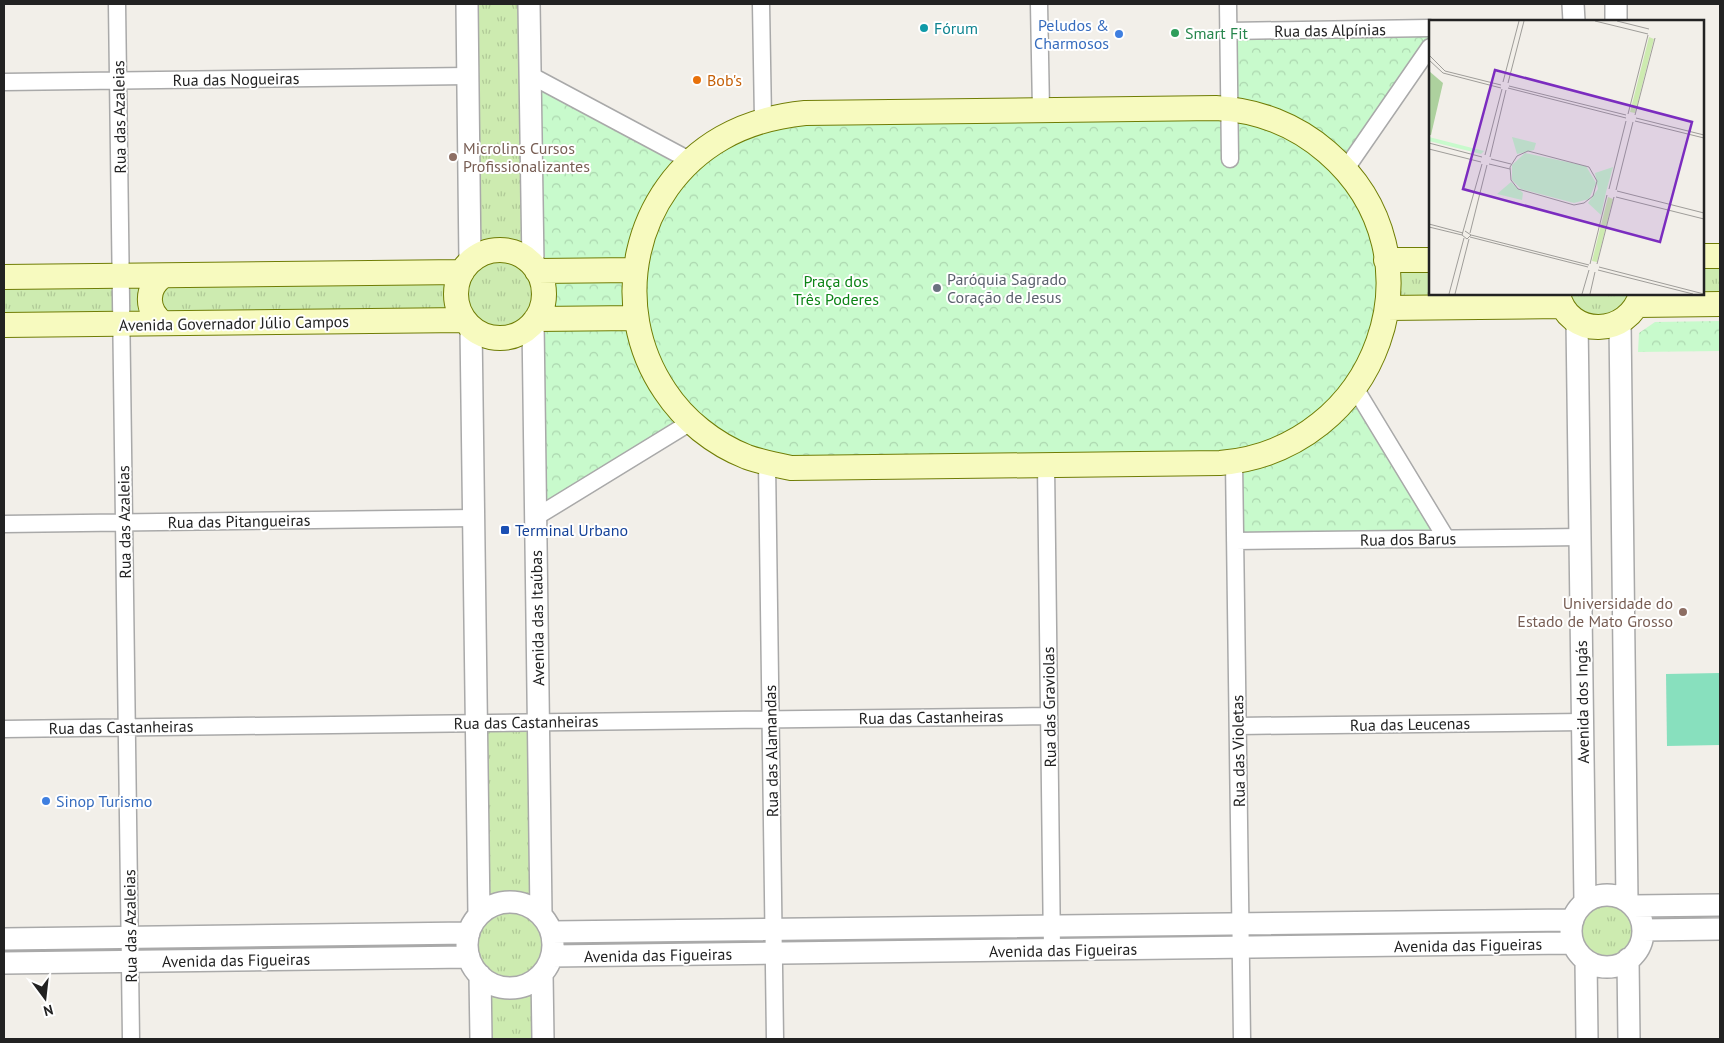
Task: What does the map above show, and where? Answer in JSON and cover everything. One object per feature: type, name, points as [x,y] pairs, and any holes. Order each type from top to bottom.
[{"type":"main road","points":[[1230,109],[1254,113],[1276,120],[1297,130],[1317,143],[1345,170],[1363,195],[1374,215],[1382,237],[1388,283],[1387,308],[1383,329],[1365,372],[1337,410],[1320,426],[1300,439],[1265,454],[1234,462],[802,468],[767,463],[745,456],[724,446],[691,422],[671,400],[658,381],[640,338],[634,292],[635,270],[639,246],[657,203],[670,184],[691,161],[722,138],[743,127],[763,120],[788,115],[805,113],[1041,110],[1230,109]]},
{"type":"main road","points":[[468,323],[457,305],[458,280],[466,267],[480,255],[489,252],[506,251],[522,256],[535,268],[542,282],[543,300],[534,320]]},
{"type":"main road","points":[[1704,256],[1720,256]]},
{"type":"main road","points":[[1386,260],[1429,260]]},
{"type":"main road","points":[[4,278],[163,276],[466,267]]},
{"type":"main road","points":[[535,268],[635,270]]},
{"type":"main road","points":[[163,276],[154,284],[149,300],[155,316],[163,323]]},
{"type":"main road","points":[[1387,308],[1566,307],[1590,326],[1606,327],[1628,317],[1639,299],[1720,304]]},
{"type":"main road","points":[[534,320],[636,318]]},
{"type":"main road","name":"Avenida Governador Júlio Campos","points":[[4,326],[163,323],[468,323],[485,335],[502,338],[519,333],[534,320]]},
{"type":"street","name":"Rua das Azaleias","points":[[118,4],[131,1039]]},
{"type":"street","points":[[466,267],[467,4]]},
{"type":"street","points":[[529,4],[535,268]]},
{"type":"street","points":[[761,4],[763,120]]},
{"type":"street","points":[[1039,4],[1041,110]]},
{"type":"street","points":[[1228,4],[1230,159]]},
{"type":"street","points":[[1573,4],[1574,20]]},
{"type":"street","points":[[1616,4],[1616,20]]},
{"type":"street","name":"Rua das Alpínias","points":[[1229,31],[1429,28]]},
{"type":"street","points":[[1345,170],[1429,48]]},
{"type":"street","points":[[530,75],[691,161]]},
{"type":"street","name":"Rua das Nogueiras","points":[[4,82],[468,76]]},
{"type":"street","name":"Avenida dos Ingás","points":[[1566,307],[1580,537],[1585,902]]},
{"type":"street","name":"Avenida das Itaúbas","points":[[534,320],[541,914]]},
{"type":"street","points":[[1620,322],[1630,904]]},
{"type":"street","points":[[468,323],[474,518],[476,723],[474,924],[467,950],[474,966],[481,1039]]},
{"type":"street","points":[[1355,388],[1446,538]]},
{"type":"street","points":[[536,517],[691,422]]},
{"type":"street","name":"Rua das Violetas","points":[[1234,462],[1242,1039]]},
{"type":"street","name":"Rua das Alamandas","points":[[767,463],[775,1039]]},
{"type":"street","name":"Rua das Graviolas","points":[[1046,465],[1052,950]]},
{"type":"street","name":"Rua das Pitangueiras","points":[[4,524],[474,518]]},
{"type":"street","name":"Rua dos Barus","points":[[1236,541],[1580,537]]},
{"type":"street","name":"Rua das Castanheiras","points":[[4,729],[1049,716]]},
{"type":"street","name":"Rua das Leucenas","points":[[1238,726],[1583,722]]},
{"type":"street","points":[[1587,1039],[1580,952],[1571,930],[1576,912],[1585,902],[1598,896],[1608,895],[1617,896],[1630,904],[1638,913],[1643,930],[1642,940],[1638,949],[1628,959],[1629,1039]]},
{"type":"street","points":[[474,924],[491,906],[501,902],[523,903],[533,907],[548,922],[554,945],[547,965],[543,1039]]},
{"type":"street","points":[[1630,904],[1720,905]]},
{"type":"street","name":"Avenida das Figueiras","points":[[552,932],[1573,920]]},
{"type":"street","name":"Avenida das Figueiras","points":[[4,939],[130,938],[474,924]]},
{"type":"street","points":[[1643,930],[1720,929]]},
{"type":"street","name":"Avenida das Figueiras","points":[[4,963],[130,961],[474,966],[494,985],[506,988],[530,984],[547,965],[774,953],[1241,947],[1580,952],[1597,965],[1606,967],[1616,966],[1628,959]]},
{"type":"green space","points":[[476,4],[520,4],[523,247],[501,242],[479,245]]},
{"type":"green space","points":[[1429,34],[1429,38],[1346,158],[1232,100],[1221,36]]},
{"type":"green space","points":[[539,86],[678,161],[627,261],[679,423],[545,506],[542,327],[552,294],[549,280],[541,262]]},
{"type":"green space","name":"Praça dos Três Poderes","points":[[1200,117],[1252,122],[1312,150],[1356,199],[1373,240],[1379,283],[1374,327],[1347,385],[1296,431],[1232,453],[807,459],[749,448],[709,426],[666,378],[644,315],[648,249],[677,189],[726,145],[790,123]]},
{"type":"green space","points":[[500,259],[513,262],[525,269],[532,281],[535,294],[532,307],[525,319],[513,326],[500,329],[487,326],[475,319],[468,307],[465,294],[468,281],[475,269],[487,262]]},
{"type":"green space","points":[[1704,265],[1720,265],[1720,295],[1704,294]]},
{"type":"green space","points":[[1396,269],[1429,269],[1429,295],[1549,295],[1550,297],[1396,299]]},
{"type":"green space","points":[[449,281],[447,297],[450,311],[4,317],[4,286]]},
{"type":"green space","points":[[1567,295],[1631,295],[1610,317],[1584,315]]},
{"type":"green space","points":[[1720,321],[1720,351],[1638,352],[1639,333],[1655,322]]},
{"type":"green space","points":[[1356,401],[1437,533],[1229,536],[1226,471],[1272,461],[1296,451],[1324,432]]},
{"type":"green space","points":[[1720,673],[1720,745],[1667,746],[1666,674]]},
{"type":"green space","points":[[485,728],[530,728],[532,900],[510,894],[488,897]]},
{"type":"green space","points":[[1602,905],[1612,905],[1621,909],[1629,917],[1633,931],[1629,945],[1621,953],[1612,957],[1602,957],[1593,953],[1585,945],[1581,936],[1581,926],[1585,917],[1593,909]]},
{"type":"green space","points":[[510,911],[523,914],[534,921],[541,932],[544,945],[541,958],[534,969],[523,976],[510,979],[497,976],[486,969],[479,958],[476,945],[479,932],[486,921],[497,914]]},
{"type":"green space","points":[[533,990],[534,1039],[489,1039],[489,995],[512,997]]},
{"type":"place","name":"Fórum","points":[[924,28]]},
{"type":"place","name":"Smart Fit","points":[[1175,33]]},
{"type":"place","name":"Peludos & Charmosos","points":[[1119,34]]},
{"type":"place","name":"Bob's","points":[[697,80]]},
{"type":"place","name":"Microlins Cursos Profissionalizantes","points":[[453,157]]},
{"type":"place","name":"Paróquia Sagrado Coração de Jesus","points":[[937,288]]},
{"type":"place","name":"Terminal Urbano","points":[[505,530]]},
{"type":"place","name":"Universidade do Estado de Mato Grosso","points":[[1683,612]]},
{"type":"place","name":"Sinop Turismo","points":[[46,801]]}]
